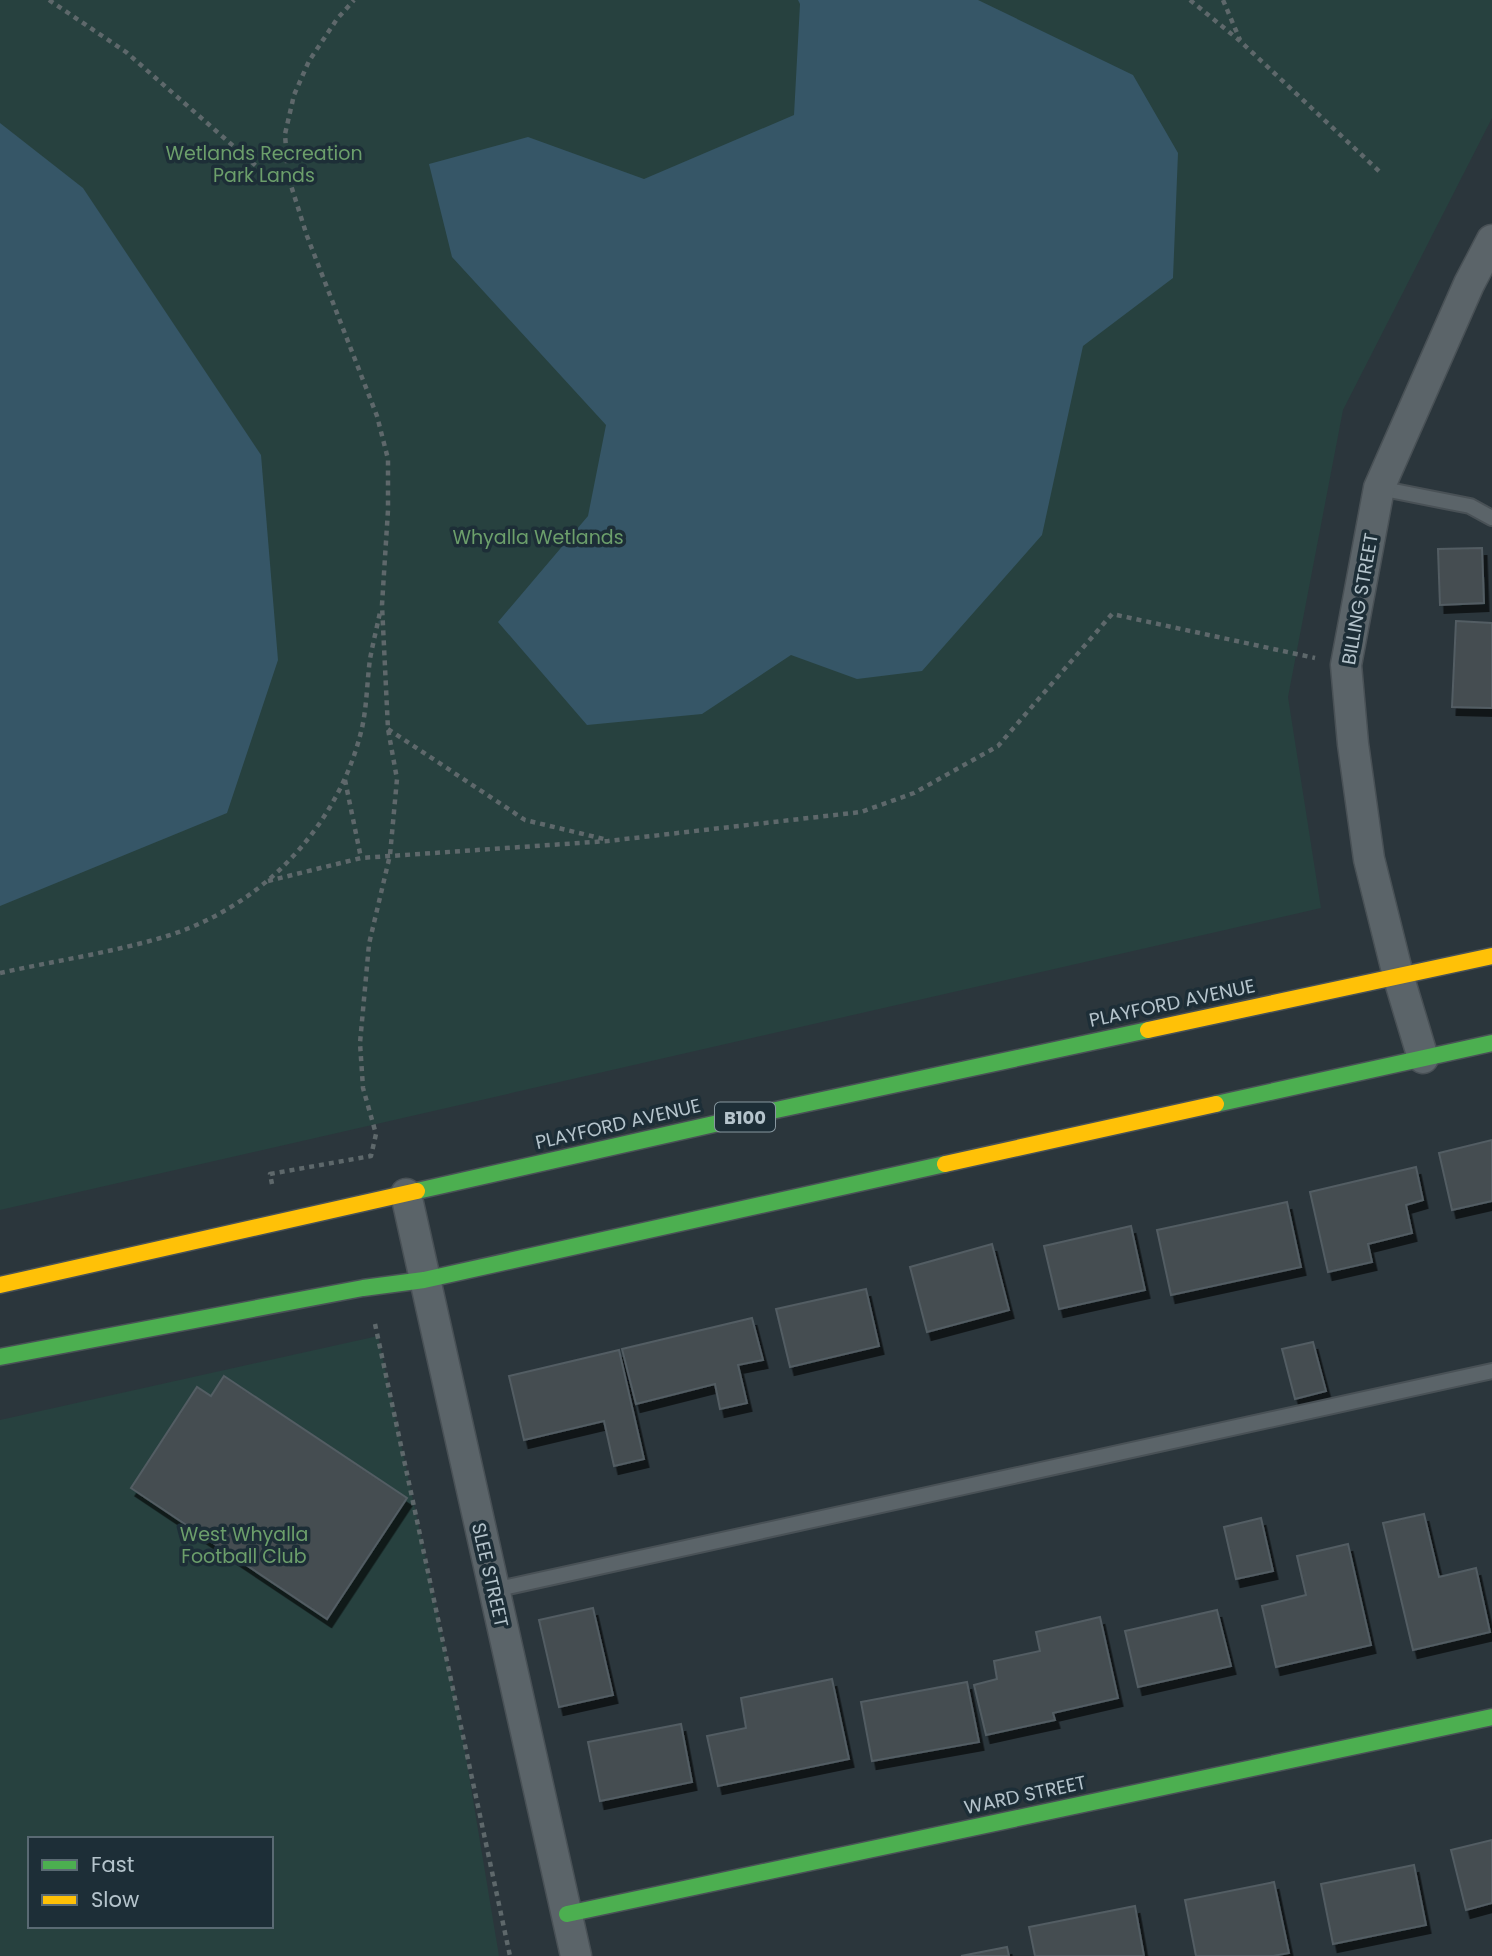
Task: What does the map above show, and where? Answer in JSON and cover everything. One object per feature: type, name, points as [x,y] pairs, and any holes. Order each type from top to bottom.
[{"type":"main road","name":"PLAYFORD AVENUE","points":[[0,1285],[790,1107],[1492,956]]},
{"type":"main road","points":[[0,1357],[350,1291],[424,1280],[1492,1043]]},
{"type":"main road","name":"WARD STREET","points":[[567,1914],[1492,1717]]},
{"type":"street","name":"BILLING STREET","points":[[1423,1058],[1398,975],[1369,859],[1353,744],[1346,665],[1379,488],[1469,284],[1492,240]]},
{"type":"street","name":"SLEE STREET","points":[[406,1194],[576,1956]]},
{"type":"lane","points":[[1379,488],[1470,506],[1492,518]]},
{"type":"lane","points":[[494,1590],[1492,1371]]},
{"type":"path","points":[[49,0],[126,52],[263,172],[288,176]]},
{"type":"path","points":[[277,1221],[271,1174],[371,1156],[376,1134],[363,1088],[359,1043],[369,944],[390,855],[397,779],[388,729],[382,605],[388,510],[387,459],[377,416],[307,236],[288,176],[285,134],[294,95],[309,61],[337,19],[354,0]]},
{"type":"path","points":[[1190,0],[1240,41],[1381,173]]},
{"type":"path","points":[[1223,0],[1240,41]]},
{"type":"path","points":[[0,973],[167,936],[202,923],[233,906],[268,881],[299,850],[326,815],[345,780],[362,727],[370,659],[382,605]]},
{"type":"path","points":[[268,881],[361,858],[608,841],[861,812],[914,793],[998,746],[1112,614],[1346,665]]},
{"type":"path","points":[[388,729],[524,820],[608,841]]},
{"type":"path","points":[[345,780],[361,858]]},
{"type":"path","points":[[372,1312],[510,1956]]},
{"type":"green space","name":"Whyalla Wetlands","points":[[0,0],[1492,0],[1492,118],[1343,410],[1288,697],[1321,908],[0,1210]]},
{"type":"green space","name":"West Whyalla Football Club","points":[[378,1336],[459,1715],[499,1956],[0,1956],[0,1420]]},
{"type":"water","points":[[798,0],[978,0],[1133,75],[1178,153],[1173,278],[1083,346],[1042,535],[922,671],[857,679],[791,655],[702,714],[587,725],[498,622],[588,516],[606,425],[452,257],[429,164],[528,137],[644,179],[794,115],[800,4]]},
{"type":"water","points":[[0,123],[83,188],[261,455],[278,660],[227,813],[0,906]]},
{"type":"building","points":[[1482,548],[1484,603],[1440,605],[1438,549]]},
{"type":"building","points":[[1456,621],[1492,623],[1492,708],[1452,707]]},
{"type":"building","points":[[1492,1140],[1492,1201],[1452,1210],[1439,1153]]},
{"type":"building","points":[[1416,1167],[1423,1200],[1406,1205],[1412,1233],[1368,1244],[1372,1262],[1328,1272],[1310,1192]]},
{"type":"building","points":[[1287,1202],[1301,1267],[1171,1295],[1157,1230]]},
{"type":"building","points":[[1131,1226],[1145,1290],[1059,1309],[1044,1246]]},
{"type":"building","points":[[992,1244],[1009,1310],[927,1332],[910,1267]]},
{"type":"building","points":[[866,1289],[879,1346],[790,1367],[776,1309]]},
{"type":"building","points":[[752,1318],[763,1360],[738,1365],[747,1403],[720,1409],[715,1384],[636,1404],[622,1349]]},
{"type":"building","points":[[1313,1342],[1326,1391],[1295,1399],[1282,1349]]},
{"type":"building","points":[[619,1350],[644,1459],[614,1466],[604,1421],[524,1440],[509,1376]]},
{"type":"building","points":[[224,1376],[407,1498],[327,1619],[131,1488],[197,1387],[211,1396]]},
{"type":"building","points":[[1424,1514],[1439,1577],[1476,1568],[1490,1632],[1413,1650],[1383,1523]]},
{"type":"building","points":[[1261,1518],[1273,1571],[1236,1579],[1224,1527]]},
{"type":"building","points":[[1348,1544],[1371,1645],[1276,1667],[1262,1606],[1306,1595],[1297,1556]]},
{"type":"building","points":[[593,1608],[613,1695],[559,1707],[539,1620]]},
{"type":"building","points":[[1217,1610],[1231,1666],[1138,1687],[1125,1631]]},
{"type":"building","points":[[1100,1617],[1118,1698],[1053,1713],[1055,1720],[986,1735],[974,1685],[997,1679],[994,1661],[1040,1651],[1036,1632]]},
{"type":"building","points":[[832,1679],[849,1759],[718,1786],[707,1736],[746,1728],[741,1698]]},
{"type":"building","points":[[967,1682],[979,1742],[872,1761],[861,1702]]},
{"type":"building","points":[[681,1724],[692,1782],[600,1801],[588,1742]]},
{"type":"building","points":[[1492,1840],[1492,1903],[1466,1910],[1451,1850]]},
{"type":"building","points":[[1414,1865],[1426,1925],[1333,1944],[1321,1884]]},
{"type":"building","points":[[1274,1882],[1289,1953],[1273,1956],[1196,1956],[1185,1900]]},
{"type":"building","points":[[1135,1906],[1144,1956],[1035,1956],[1029,1927]]},
{"type":"building","points":[[1007,1947],[1009,1956],[961,1956]]},
{"type":"traffic: fast","points":[[417,1191],[1148,1030]]},
{"type":"traffic: fast","points":[[1216,1104],[1492,1043]]},
{"type":"traffic: fast","points":[[0,1357],[363,1288],[424,1280],[945,1164]]},
{"type":"traffic: fast","points":[[567,1914],[1492,1717]]},
{"type":"traffic: slow","points":[[1148,1030],[1492,956]]},
{"type":"traffic: slow","points":[[945,1164],[1216,1104]]},
{"type":"traffic: slow","points":[[0,1285],[417,1191]]},
{"type":"park label","name":"Wetlands Recreation Park Lands","points":[[264,164]]}]
